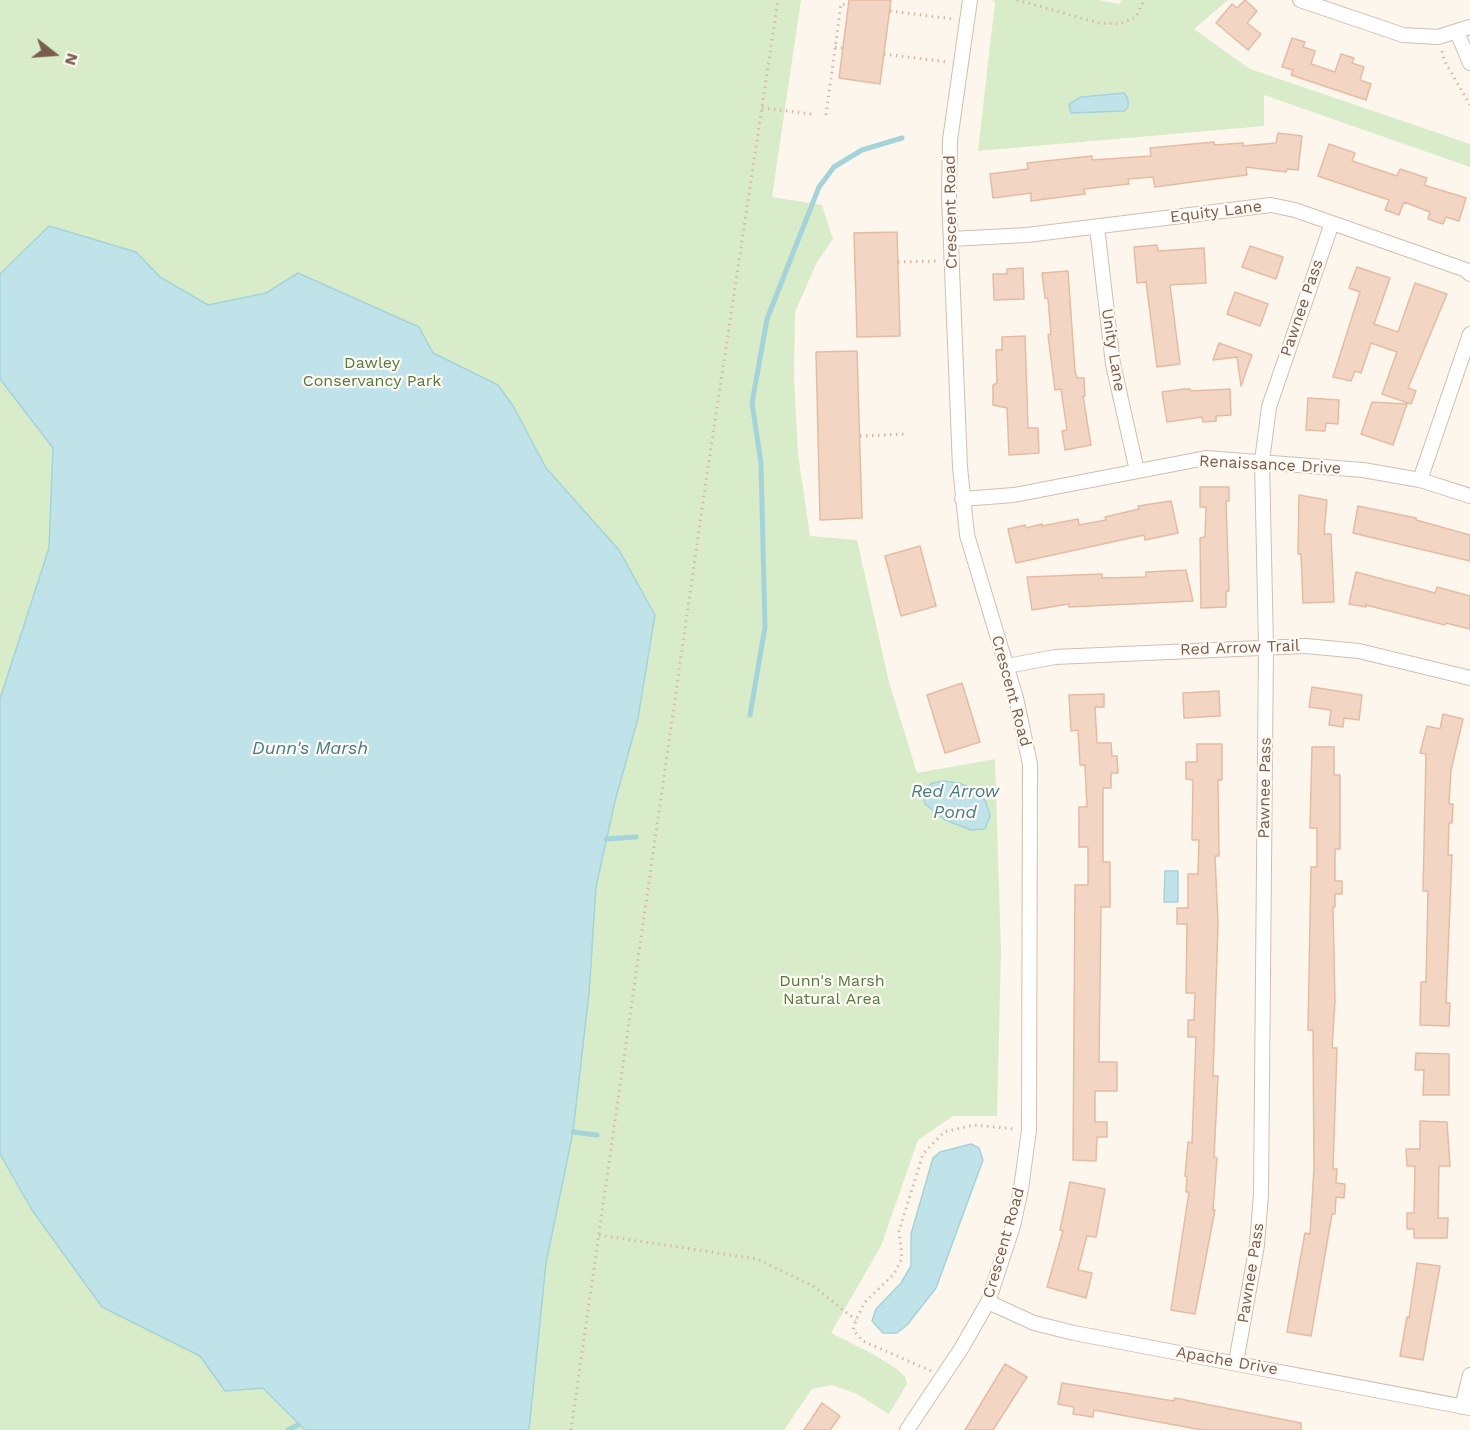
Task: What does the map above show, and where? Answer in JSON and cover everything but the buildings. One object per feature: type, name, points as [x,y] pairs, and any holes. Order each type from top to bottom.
[{"type":"street","name":"Crescent Road","points":[[907,1430],[988,1302],[1013,1226],[1021,1189],[1029,1130],[1030,764],[1022,719],[969,544],[962,499],[951,239],[950,140],[970,0]]},
{"type":"street","points":[[1300,0],[1403,35],[1438,37],[1470,27]]},
{"type":"street","points":[[1456,32],[1470,63]]},
{"type":"street","name":"Equity Lane","points":[[951,239],[1027,235],[1271,205],[1332,223],[1466,270],[1470,274]]},
{"type":"street","name":"Pawnee Pass","points":[[1236,1362],[1257,1245],[1261,1194],[1266,647],[1262,461],[1269,407],[1332,223]]},
{"type":"street","name":"Unity Lane","points":[[1097,227],[1113,364],[1137,471]]},
{"type":"street","points":[[1420,480],[1470,334]]},
{"type":"street","name":"Renaissance Drive","points":[[962,499],[1014,495],[1206,458],[1363,470],[1420,480],[1470,496]]},
{"type":"street","name":"Red Arrow Trail","points":[[1007,666],[1055,657],[1306,646],[1359,651],[1470,678]]},
{"type":"street","name":"Apache Drive","points":[[988,1302],[1034,1323],[1074,1333],[1466,1407]]},
{"type":"street","points":[[1466,1407],[1470,1375]]},
{"type":"path","points":[[571,1430],[778,0]]},
{"type":"path","points":[[1017,0],[1099,23],[1119,24],[1136,17],[1144,0]]},
{"type":"path","points":[[826,115],[841,4],[849,5]]},
{"type":"path","points":[[890,11],[967,21]]},
{"type":"path","points":[[1438,37],[1444,60],[1470,105]]},
{"type":"path","points":[[836,47],[843,48]]},
{"type":"path","points":[[884,54],[961,63]]},
{"type":"path","points":[[762,108],[812,114]]},
{"type":"path","points":[[898,262],[952,260]]},
{"type":"path","points":[[860,436],[905,434]]},
{"type":"path","points":[[941,1378],[923,1366],[862,1341],[853,1330],[856,1320],[865,1302],[894,1274],[902,1258],[898,1231],[923,1154],[944,1132],[974,1125],[1029,1130]]},
{"type":"path","points":[[599,1235],[757,1259],[813,1286],[856,1320]]},
{"type":"green space","name":"Dawley Conservancy Park","points":[[0,0],[801,0],[772,197],[822,205],[833,239],[817,262],[795,312],[794,378],[798,454],[810,536],[857,540],[889,682],[917,773],[995,759],[1001,951],[997,1116],[953,1116],[918,1140],[881,1246],[831,1333],[873,1354],[897,1369],[905,1377],[907,1384],[889,1414],[857,1394],[832,1385],[812,1389],[784,1430],[0,1430]]},
{"type":"green space","points":[[992,0],[1099,0],[1120,4],[1121,0],[1228,0],[1194,29],[1250,69],[1470,144],[1470,167],[1264,95],[1264,126],[978,151],[995,2]]},
{"type":"water","points":[[1124,93],[1128,99],[1128,107],[1124,111],[1071,113],[1069,104],[1081,97]]},
{"type":"water","name":"Dunn's Marsh","points":[[49,226],[136,252],[160,277],[208,305],[266,293],[298,273],[419,327],[433,353],[498,385],[513,406],[546,468],[619,550],[655,615],[638,718],[615,801],[596,887],[589,993],[573,1132],[546,1263],[529,1430],[305,1430],[263,1388],[225,1391],[200,1356],[102,1307],[32,1210],[0,1154],[0,699],[49,548],[53,448],[0,379],[0,274]]},
{"type":"water","name":"Red Arrow Pond","points":[[944,781],[959,783],[977,790],[986,802],[990,816],[985,829],[971,830],[945,820],[925,804],[922,792],[932,783]]},
{"type":"water","points":[[1165,871],[1178,871],[1178,902],[1164,902]]},
{"type":"water","points":[[971,1144],[979,1148],[983,1160],[936,1288],[907,1325],[897,1333],[883,1333],[872,1321],[876,1309],[901,1283],[911,1266],[911,1234],[933,1158],[940,1152]]},
{"type":"waterway","points":[[750,715],[765,627],[761,463],[752,403],[767,319],[819,187],[834,167],[862,150],[902,138]]},
{"type":"waterway","points":[[606,839],[636,837]]},
{"type":"waterway","points":[[573,1132],[597,1135]]},
{"type":"waterway","points":[[288,1430],[298,1425]]},
{"type":"park label","name":"Dunn's Marsh Natural Area","points":[[832,990]]}]
